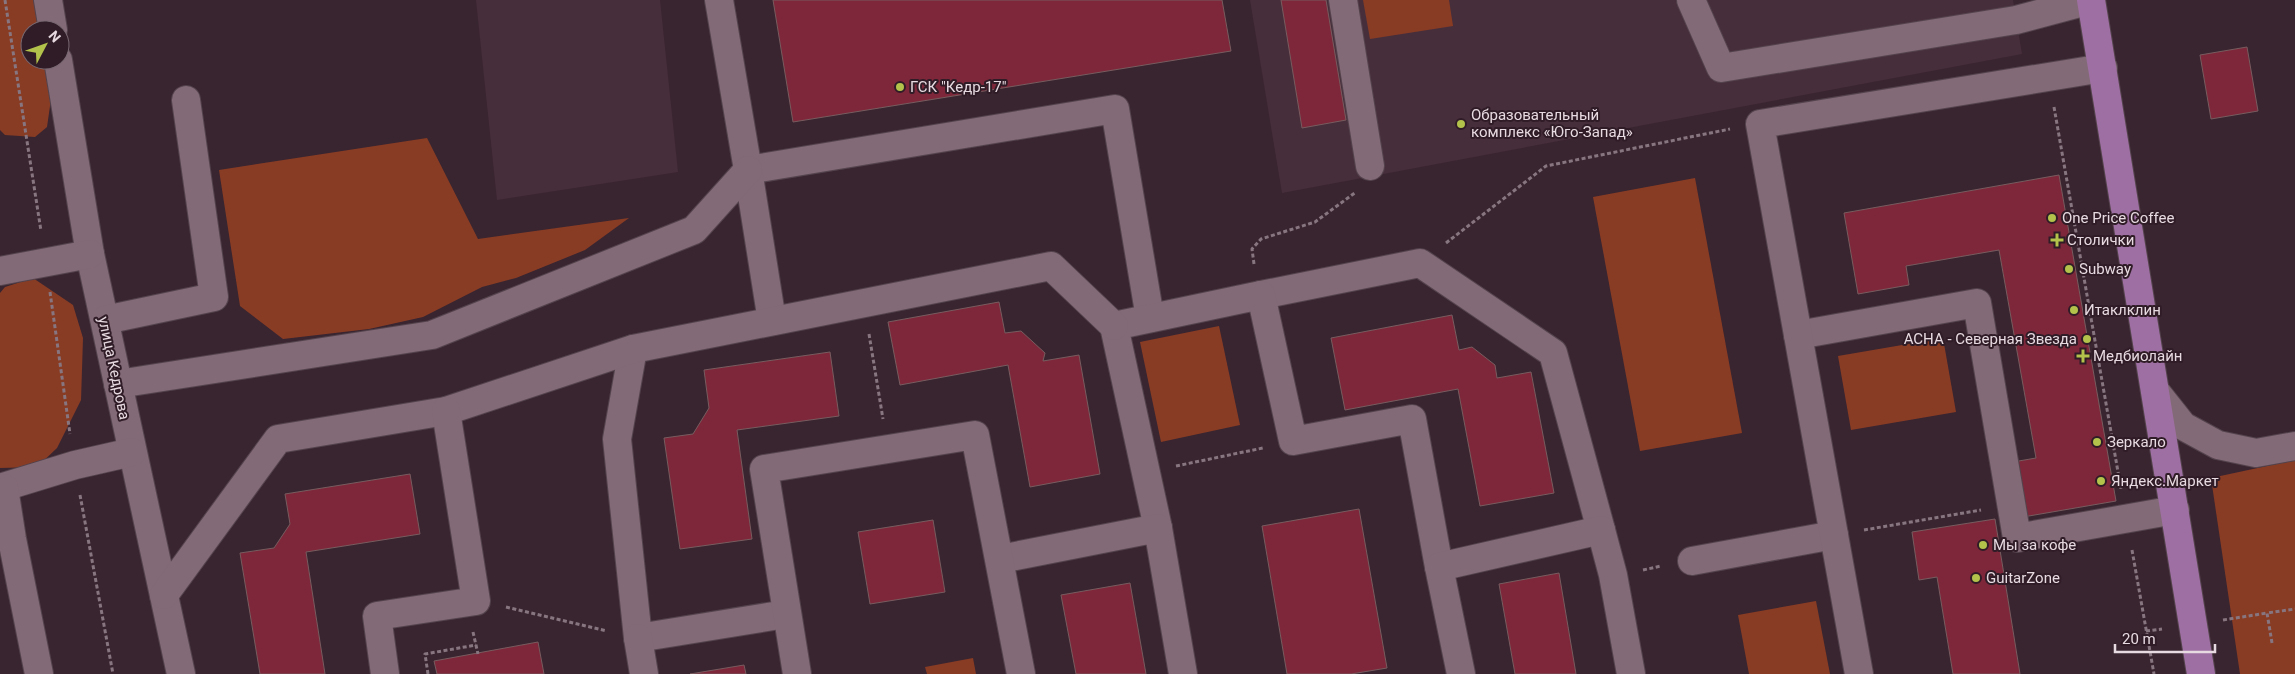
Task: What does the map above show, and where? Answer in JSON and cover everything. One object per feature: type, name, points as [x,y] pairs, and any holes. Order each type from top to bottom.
[{"type":"main road","points":[[2091,0],[2201,674]]},
{"type":"street","points":[[48,0],[51,20]]},
{"type":"street","points":[[719,0],[772,321]]},
{"type":"street","points":[[1344,0],[1370,166]]},
{"type":"street","points":[[1691,0],[1721,68],[2016,20],[2091,0]]},
{"type":"street","points":[[1859,674],[1760,124],[2103,68]]},
{"type":"street","name":"улица Кедрова","points":[[60,70],[90,254],[181,674]]},
{"type":"street","points":[[105,320],[214,297],[186,100]]},
{"type":"street","points":[[118,384],[432,335],[694,230],[748,170],[1115,109],[1150,318]]},
{"type":"street","points":[[0,271],[90,254]]},
{"type":"street","points":[[1114,326],[1420,263],[1554,353],[1613,575],[1631,674]]},
{"type":"street","points":[[164,595],[278,439],[446,411],[633,349],[1051,266],[1114,326],[1158,528],[1183,674]]},
{"type":"street","points":[[1261,295],[1292,441],[1412,419],[1461,674]]},
{"type":"street","points":[[1798,335],[1977,303],[2017,538],[2175,510]]},
{"type":"street","points":[[633,349],[617,438],[638,638],[644,674]]},
{"type":"street","points":[[2156,392],[2183,426],[2218,444],[2256,453],[2295,446]]},
{"type":"street","points":[[386,674],[376,616],[476,601],[446,411]]},
{"type":"street","points":[[797,674],[764,469],[975,435],[1021,674]]},
{"type":"street","points":[[40,674],[2,488],[75,465],[132,452]]},
{"type":"street","points":[[1000,559],[1158,528]]},
{"type":"street","points":[[1439,567],[1601,530]]},
{"type":"street","points":[[1692,561],[1834,535]]},
{"type":"street","points":[[638,638],[786,614]]},
{"type":"path","points":[[5,0],[46,262],[75,465],[113,674]]},
{"type":"path","points":[[2049,76],[2154,674]]},
{"type":"path","points":[[1420,263],[1546,166],[1716,132]]},
{"type":"path","points":[[1255,268],[1252,249],[1260,239],[1315,222],[1362,187],[1370,166]]},
{"type":"path","points":[[864,304],[888,449]]},
{"type":"path","points":[[1146,473],[1292,441]]},
{"type":"path","points":[[1834,535],[2011,505]]},
{"type":"path","points":[[1613,575],[1692,561]]},
{"type":"path","points":[[476,601],[638,638]]},
{"type":"path","points":[[2272,643],[2267,613],[2295,608]]},
{"type":"path","points":[[428,674],[425,654],[476,645]]},
{"type":"shaded area","points":[[0,0],[43,0],[44,20],[20,20],[20,70],[47,70],[51,99],[47,127],[35,137],[5,135],[0,130]]},
{"type":"shaded area","points":[[476,0],[660,0],[678,172],[497,200]]},
{"type":"shaded area","name":"Образовательный комплекс «Юго-Запад»","points":[[1250,0],[2013,0],[2022,54],[1282,193]]},
{"type":"shaded area","points":[[1363,0],[1449,0],[1453,26],[1370,39]]},
{"type":"shaded area","points":[[427,138],[478,239],[629,218],[585,250],[516,278],[482,287],[423,317],[369,329],[283,339],[240,306],[219,170]]},
{"type":"shaded area","points":[[1695,178],[1742,433],[1640,451],[1593,197]]},
{"type":"shaded area","points":[[33,278],[73,305],[83,338],[81,400],[57,448],[37,467],[0,468],[0,293],[5,287]]},
{"type":"shaded area","points":[[1219,326],[1240,425],[1161,442],[1140,342]]},
{"type":"shaded area","points":[[1943,338],[1956,412],[1851,430],[1838,356]]},
{"type":"shaded area","points":[[2295,460],[2295,674],[2240,674],[2211,478]]},
{"type":"shaded area","points":[[1816,601],[1830,674],[1749,674],[1738,615]]},
{"type":"shaded area","points":[[973,658],[976,674],[927,674],[925,667]]},
{"type":"building","name":"ГСК \"Кедр-17\"","points":[[773,0],[1222,0],[1231,51],[793,122]]},
{"type":"building","points":[[1281,0],[1326,0],[1346,120],[1302,128]]},
{"type":"building","points":[[2247,47],[2258,111],[2211,119],[2200,55]]},
{"type":"building","points":[[2059,175],[2116,501],[2023,517],[2013,462],[2036,458],[1999,250],[1906,266],[1909,285],[1858,294],[1844,213]]},
{"type":"building","points":[[999,302],[1005,333],[1021,331],[1045,353],[1043,361],[1079,355],[1100,474],[1030,487],[1008,365],[900,385],[888,322]]},
{"type":"building","points":[[1452,315],[1459,350],[1472,347],[1495,365],[1497,378],[1531,372],[1554,493],[1480,506],[1458,389],[1345,410],[1331,338]]},
{"type":"building","points":[[830,352],[839,416],[737,430],[752,539],[680,549],[664,438],[693,434],[709,408],[704,370]]},
{"type":"building","points":[[410,474],[420,534],[306,552],[325,674],[260,674],[240,553],[274,548],[290,524],[285,494]]},
{"type":"building","points":[[1359,509],[1387,668],[1351,674],[1287,674],[1262,526]]},
{"type":"building","points":[[1995,519],[2020,674],[1953,674],[1937,577],[1919,580],[1912,532]]},
{"type":"building","points":[[933,520],[945,592],[870,604],[858,532]]},
{"type":"building","points":[[1559,573],[1576,674],[1515,674],[1499,584]]},
{"type":"building","points":[[1130,583],[1146,674],[1076,674],[1061,595]]},
{"type":"building","points":[[538,642],[544,674],[437,674],[434,661]]},
{"type":"building","points":[[744,665],[746,674],[690,674]]},
{"type":"place","name":"ГСК \"Кедр-17\"","points":[[900,87]]},
{"type":"place","name":"Образовательный комплекс «Юго-Запад»","points":[[1461,124]]},
{"type":"place","name":"One Price Coffee","points":[[2052,218]]},
{"type":"place","name":"Столички","points":[[2057,240]]},
{"type":"place","name":"Subway","points":[[2069,269]]},
{"type":"place","name":"Итаклклин","points":[[2074,310]]},
{"type":"place","name":"АСНА - Северная Звезда","points":[[2087,339]]},
{"type":"place","name":"Медбиолайн","points":[[2083,356]]},
{"type":"place","name":"Зеркало","points":[[2097,442]]},
{"type":"place","name":"Яндекс.Маркет","points":[[2101,481]]},
{"type":"place","name":"Мы за кофе","points":[[1983,545]]},
{"type":"place","name":"GuitarZone","points":[[1976,578]]}]
